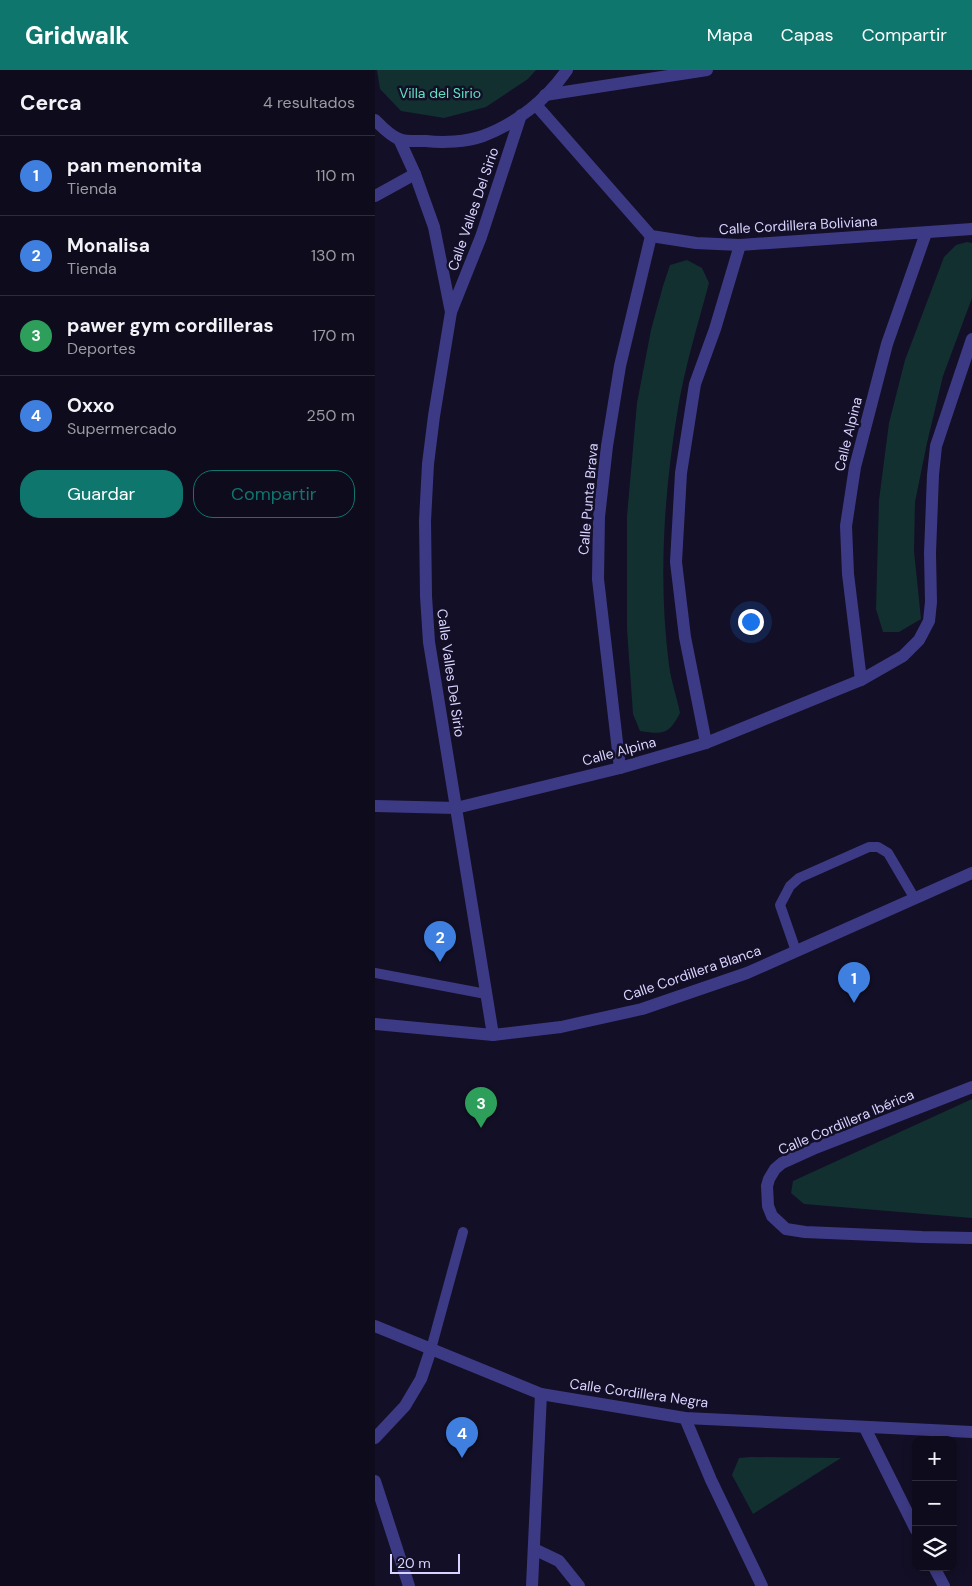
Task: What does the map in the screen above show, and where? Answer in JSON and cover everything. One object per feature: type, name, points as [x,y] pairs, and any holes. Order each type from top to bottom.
[{"type":"street","points":[[375,120],[399,140],[456,141],[482,136],[521,115],[540,100],[561,79],[567,70]]},
{"type":"street","points":[[540,100],[707,70]]},
{"type":"street","points":[[540,100],[651,236]]},
{"type":"street","name":"Calle Valles Del Sirio","points":[[493,1035],[429,642],[425,521],[428,464],[451,312],[481,237],[521,115]]},
{"type":"street","name":"Calle Valles Del Sirio","points":[[399,140],[415,174],[434,228],[451,312]]},
{"type":"street","points":[[375,196],[415,174]]},
{"type":"street","name":"Calle Cordillera Boliviana","points":[[651,236],[696,243],[739,245],[972,229]]},
{"type":"street","name":"Calle Alpina","points":[[861,680],[848,574],[846,526],[855,467],[887,344],[926,233]]},
{"type":"street","name":"Calle Punta Brava","points":[[620,768],[598,579],[599,517],[607,446],[620,366],[651,236]]},
{"type":"street","points":[[706,743],[685,637],[676,562],[681,473],[695,384],[715,329],[739,245]]},
{"type":"street","name":"Calle Alpina","points":[[375,806],[456,808],[620,768],[706,743],[861,680],[903,656],[919,640],[929,621],[933,475],[936,446],[972,338]]},
{"type":"street","name":"Calle Cordillera Blanca","points":[[375,1024],[493,1035],[561,1027],[642,1009],[747,973],[972,873]]},
{"type":"street","name":"Calle Cordillera Ibérica","points":[[972,1087],[782,1163],[775,1169],[767,1186],[768,1206],[772,1216],[785,1228],[805,1232],[922,1238],[972,1238]]},
{"type":"street","name":"Calle Cordillera Negra","points":[[375,1326],[541,1394],[685,1418],[972,1432]]},
{"type":"street","points":[[375,1438],[405,1406],[421,1379],[431,1349]]},
{"type":"street","points":[[532,1586],[541,1394]]},
{"type":"street","points":[[685,1418],[711,1480],[762,1586]]},
{"type":"street","points":[[865,1428],[914,1526]]},
{"type":"street","points":[[375,1481],[409,1586]]},
{"type":"street","points":[[534,1549],[559,1561],[579,1586]]},
{"type":"street","points":[[936,1571],[944,1586]]},
{"type":"lane","points":[[796,951],[780,905],[787,890],[799,878],[869,847],[878,847],[888,853],[915,899]]},
{"type":"lane","points":[[375,972],[486,994]]},
{"type":"lane","points":[[431,1349],[463,1232]]},
{"type":"green space","name":"Villa del Sirio","points":[[377,70],[536,70],[528,79],[486,107],[444,118],[401,111],[380,89]]},
{"type":"green space","points":[[967,242],[972,243],[972,298],[943,376],[915,502],[914,551],[921,619],[899,632],[883,632],[876,609],[879,500],[889,423],[905,360],[944,257],[956,245]]},
{"type":"green space","points":[[687,260],[702,268],[709,283],[681,392],[673,440],[666,504],[663,568],[666,633],[670,671],[680,713],[669,729],[655,733],[640,731],[633,714],[627,629],[627,516],[637,403],[651,330],[670,265]]},
{"type":"green space","points":[[972,1099],[972,1218],[804,1204],[791,1193],[793,1181]]},
{"type":"green space","points":[[739,1458],[841,1458],[753,1514],[732,1475]]},
{"type":"place","name":"Monalisa","points":[[440,962]]},
{"type":"place","name":"pan menomita","points":[[854,1003]]},
{"type":"place","name":"pawer gym cordilleras","points":[[481,1128]]},
{"type":"place","name":"Oxxo","points":[[462,1458]]}]
